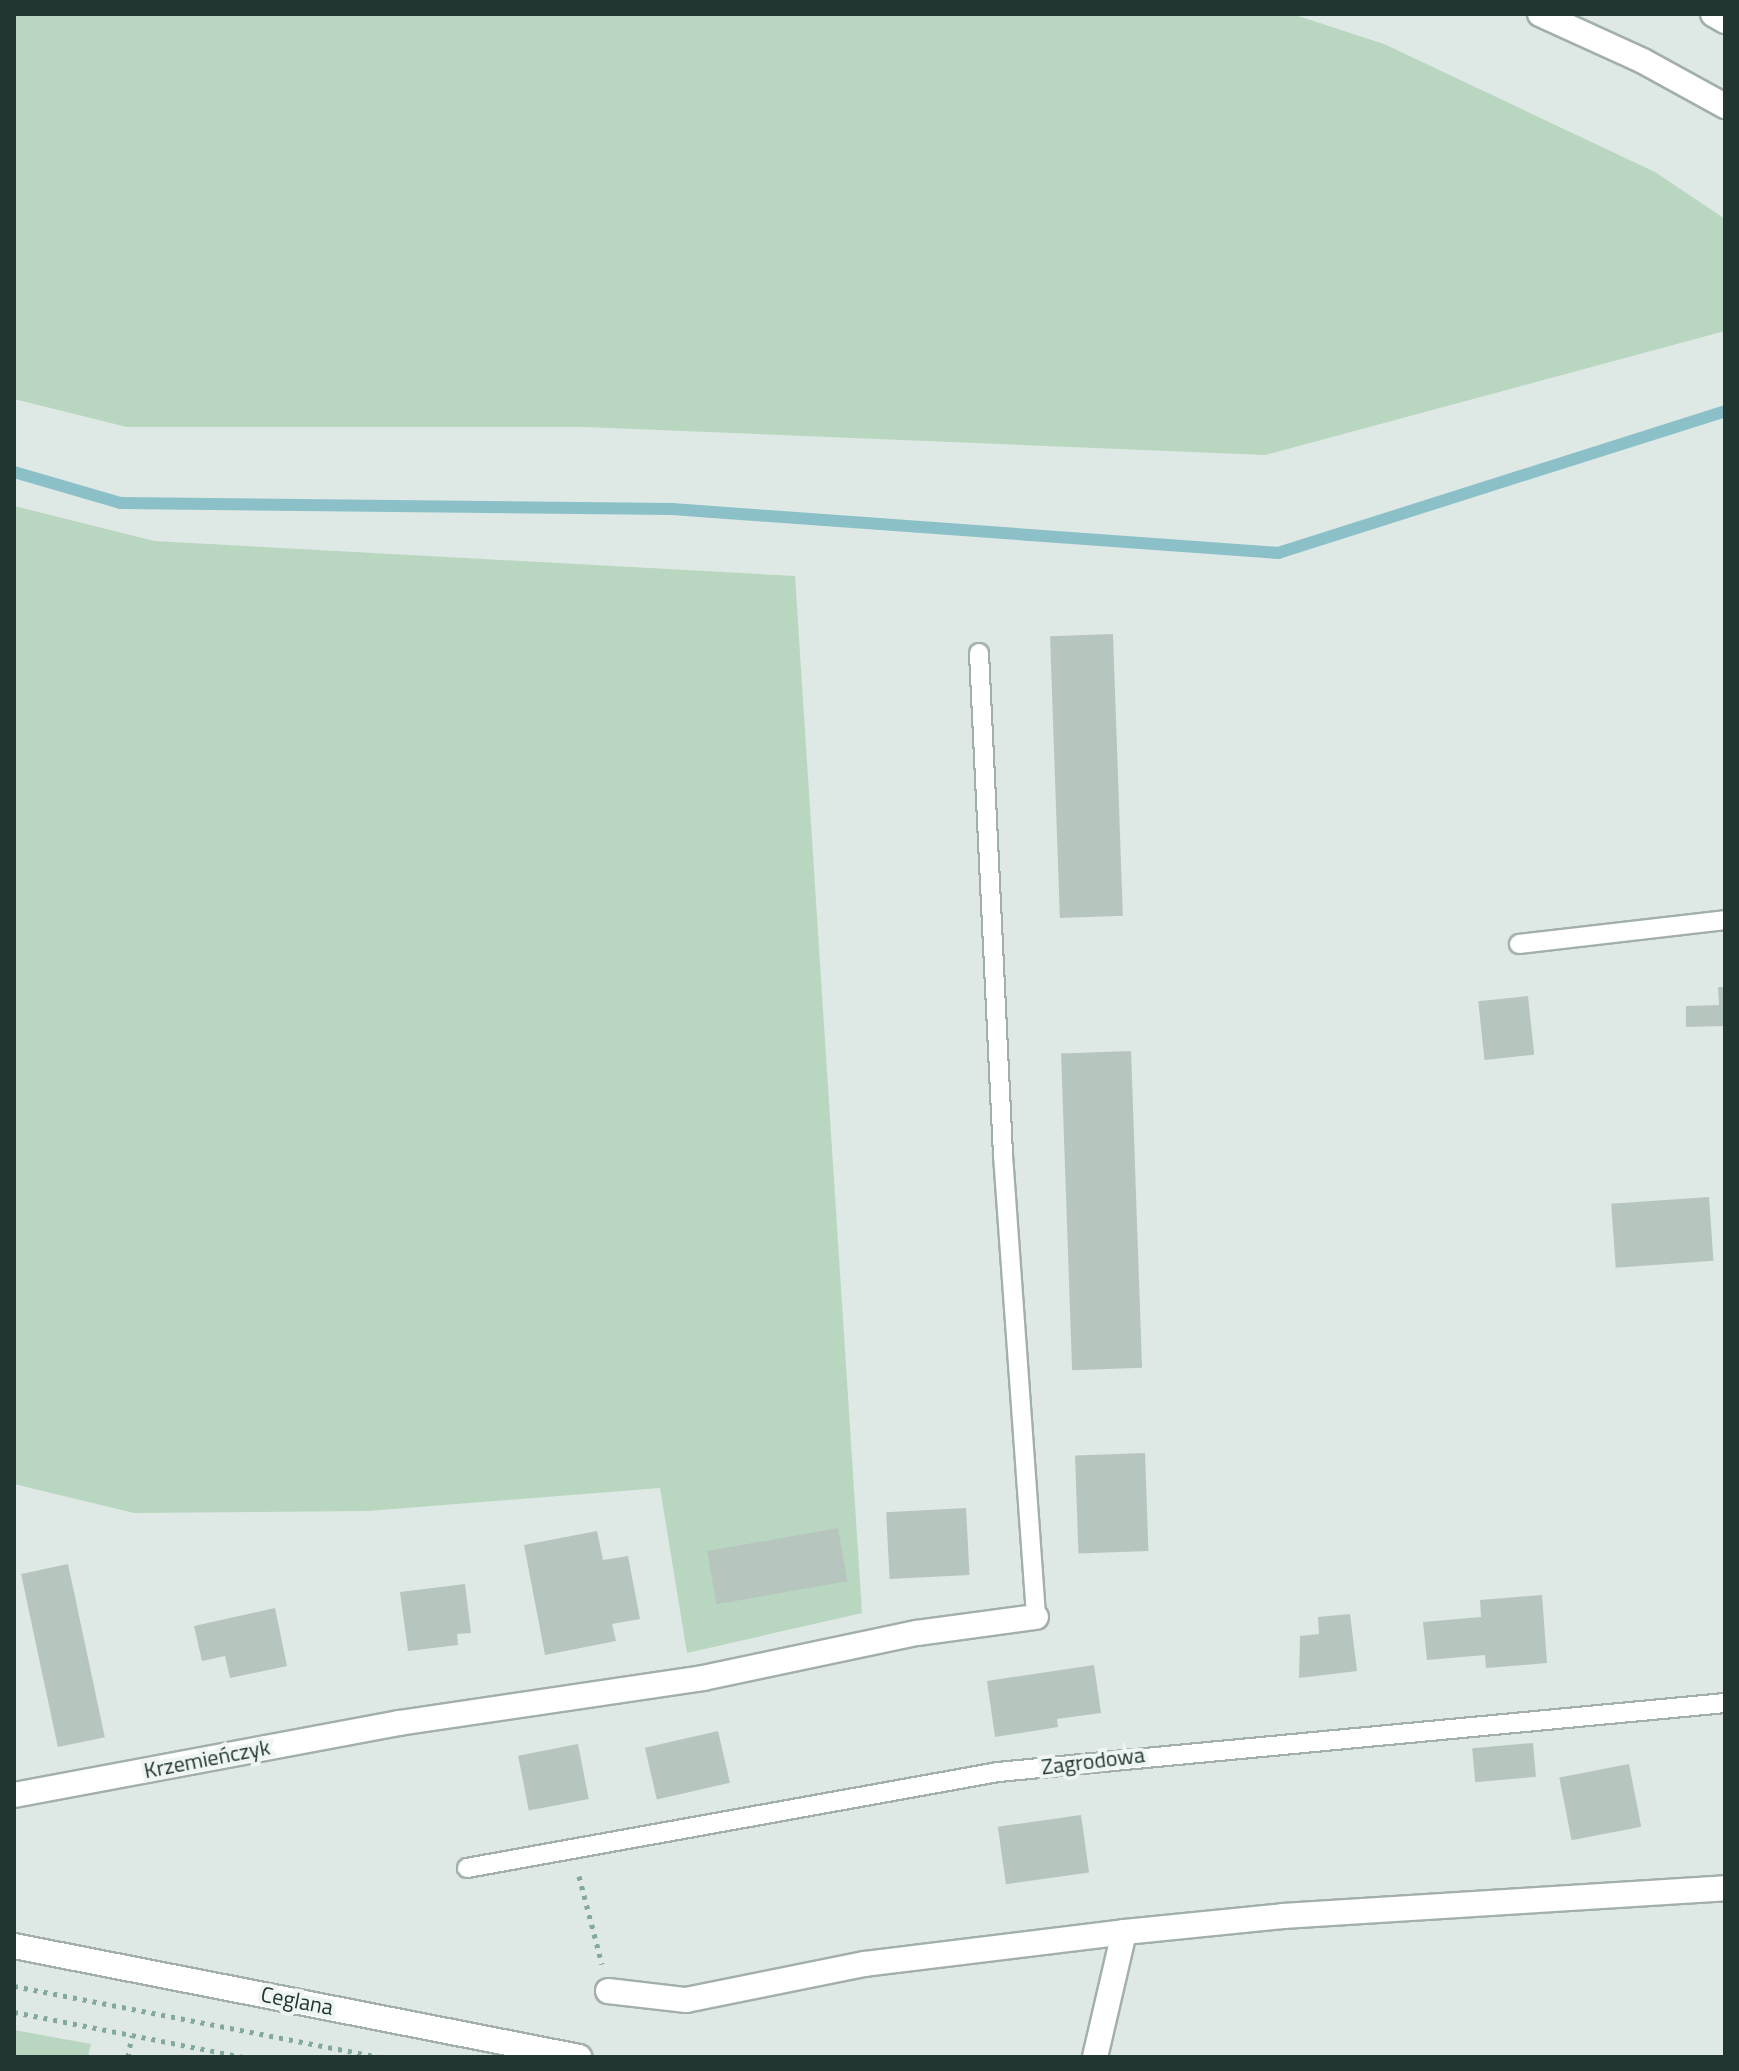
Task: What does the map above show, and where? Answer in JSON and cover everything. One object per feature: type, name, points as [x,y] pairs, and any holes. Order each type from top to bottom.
[{"type":"street","points":[[1540,14],[1643,61],[1725,106]]},
{"type":"street","points":[[1713,14],[1725,21]]},
{"type":"street","name":"Krzemieńczyk","points":[[14,1795],[399,1723],[703,1678],[917,1633],[1036,1617]]},
{"type":"street","points":[[608,1991],[686,2000],[865,1964],[1124,1932],[1283,1916],[1725,1888]]},
{"type":"street","points":[[1095,2057],[1124,1932]]},
{"type":"street","name":"Ceglana","points":[[14,1946],[579,2057]]},
{"type":"lane","points":[[979,653],[1003,1155],[1036,1617]]},
{"type":"lane","points":[[1519,944],[1725,920]]},
{"type":"lane","name":"Zagrodowa","points":[[467,1868],[573,1852],[998,1772],[1725,1703]]},
{"type":"path","points":[[573,1852],[608,1991]]},
{"type":"path","points":[[14,1986],[379,2057]]},
{"type":"path","points":[[14,2012],[243,2057]]},
{"type":"path","points":[[128,2057],[132,2035]]},
{"type":"green space","points":[[14,14],[1292,14],[1384,44],[1655,172],[1725,219],[1725,331],[1265,455],[585,427],[127,427],[14,399]]},
{"type":"green space","points":[[14,506],[154,541],[795,576],[862,1613],[687,1653],[660,1488],[368,1511],[134,1513],[14,1484]]},
{"type":"green space","points":[[14,2030],[91,2044],[88,2057],[14,2057]]},
{"type":"building","points":[[1113,634],[1123,916],[1060,918],[1050,636]]},
{"type":"building","points":[[1718,987],[1725,987],[1725,1026],[1686,1027],[1686,1006],[1719,1005]]},
{"type":"building","points":[[1528,996],[1534,1055],[1484,1060],[1478,1001]]},
{"type":"building","points":[[1131,1051],[1142,1368],[1072,1370],[1061,1053]]},
{"type":"building","points":[[1709,1197],[1713,1261],[1616,1268],[1611,1204]]},
{"type":"building","points":[[1145,1453],[1148,1551],[1078,1553],[1075,1455]]},
{"type":"building","points":[[966,1508],[970,1575],[890,1579],[886,1512]]},
{"type":"building","points":[[838,1528],[847,1581],[716,1604],[707,1551]]},
{"type":"building","points":[[597,1531],[603,1560],[628,1556],[640,1619],[612,1624],[616,1641],[545,1655],[524,1545]]},
{"type":"building","points":[[68,1564],[105,1737],[58,1747],[21,1574]]},
{"type":"building","points":[[465,1584],[471,1633],[457,1634],[458,1645],[408,1651],[400,1592]]},
{"type":"building","points":[[1542,1595],[1547,1663],[1486,1668],[1485,1655],[1427,1660],[1423,1622],[1481,1617],[1480,1600]]},
{"type":"building","points":[[275,1608],[287,1666],[230,1678],[225,1656],[202,1661],[194,1626]]},
{"type":"building","points":[[1350,1614],[1357,1671],[1299,1678],[1300,1636],[1319,1634],[1318,1617]]},
{"type":"building","points":[[1094,1665],[1101,1713],[1057,1719],[1058,1727],[995,1737],[987,1681]]},
{"type":"building","points":[[718,1731],[730,1783],[657,1800],[645,1748]]},
{"type":"building","points":[[1533,1743],[1536,1777],[1475,1782],[1472,1748]]},
{"type":"building","points":[[578,1744],[589,1799],[529,1811],[518,1756]]},
{"type":"building","points":[[1629,1764],[1641,1827],[1572,1840],[1559,1778]]},
{"type":"building","points":[[1081,1815],[1089,1872],[1006,1884],[998,1827]]},
{"type":"waterway","points":[[14,472],[121,503],[672,509],[1278,553],[1725,411]]}]
